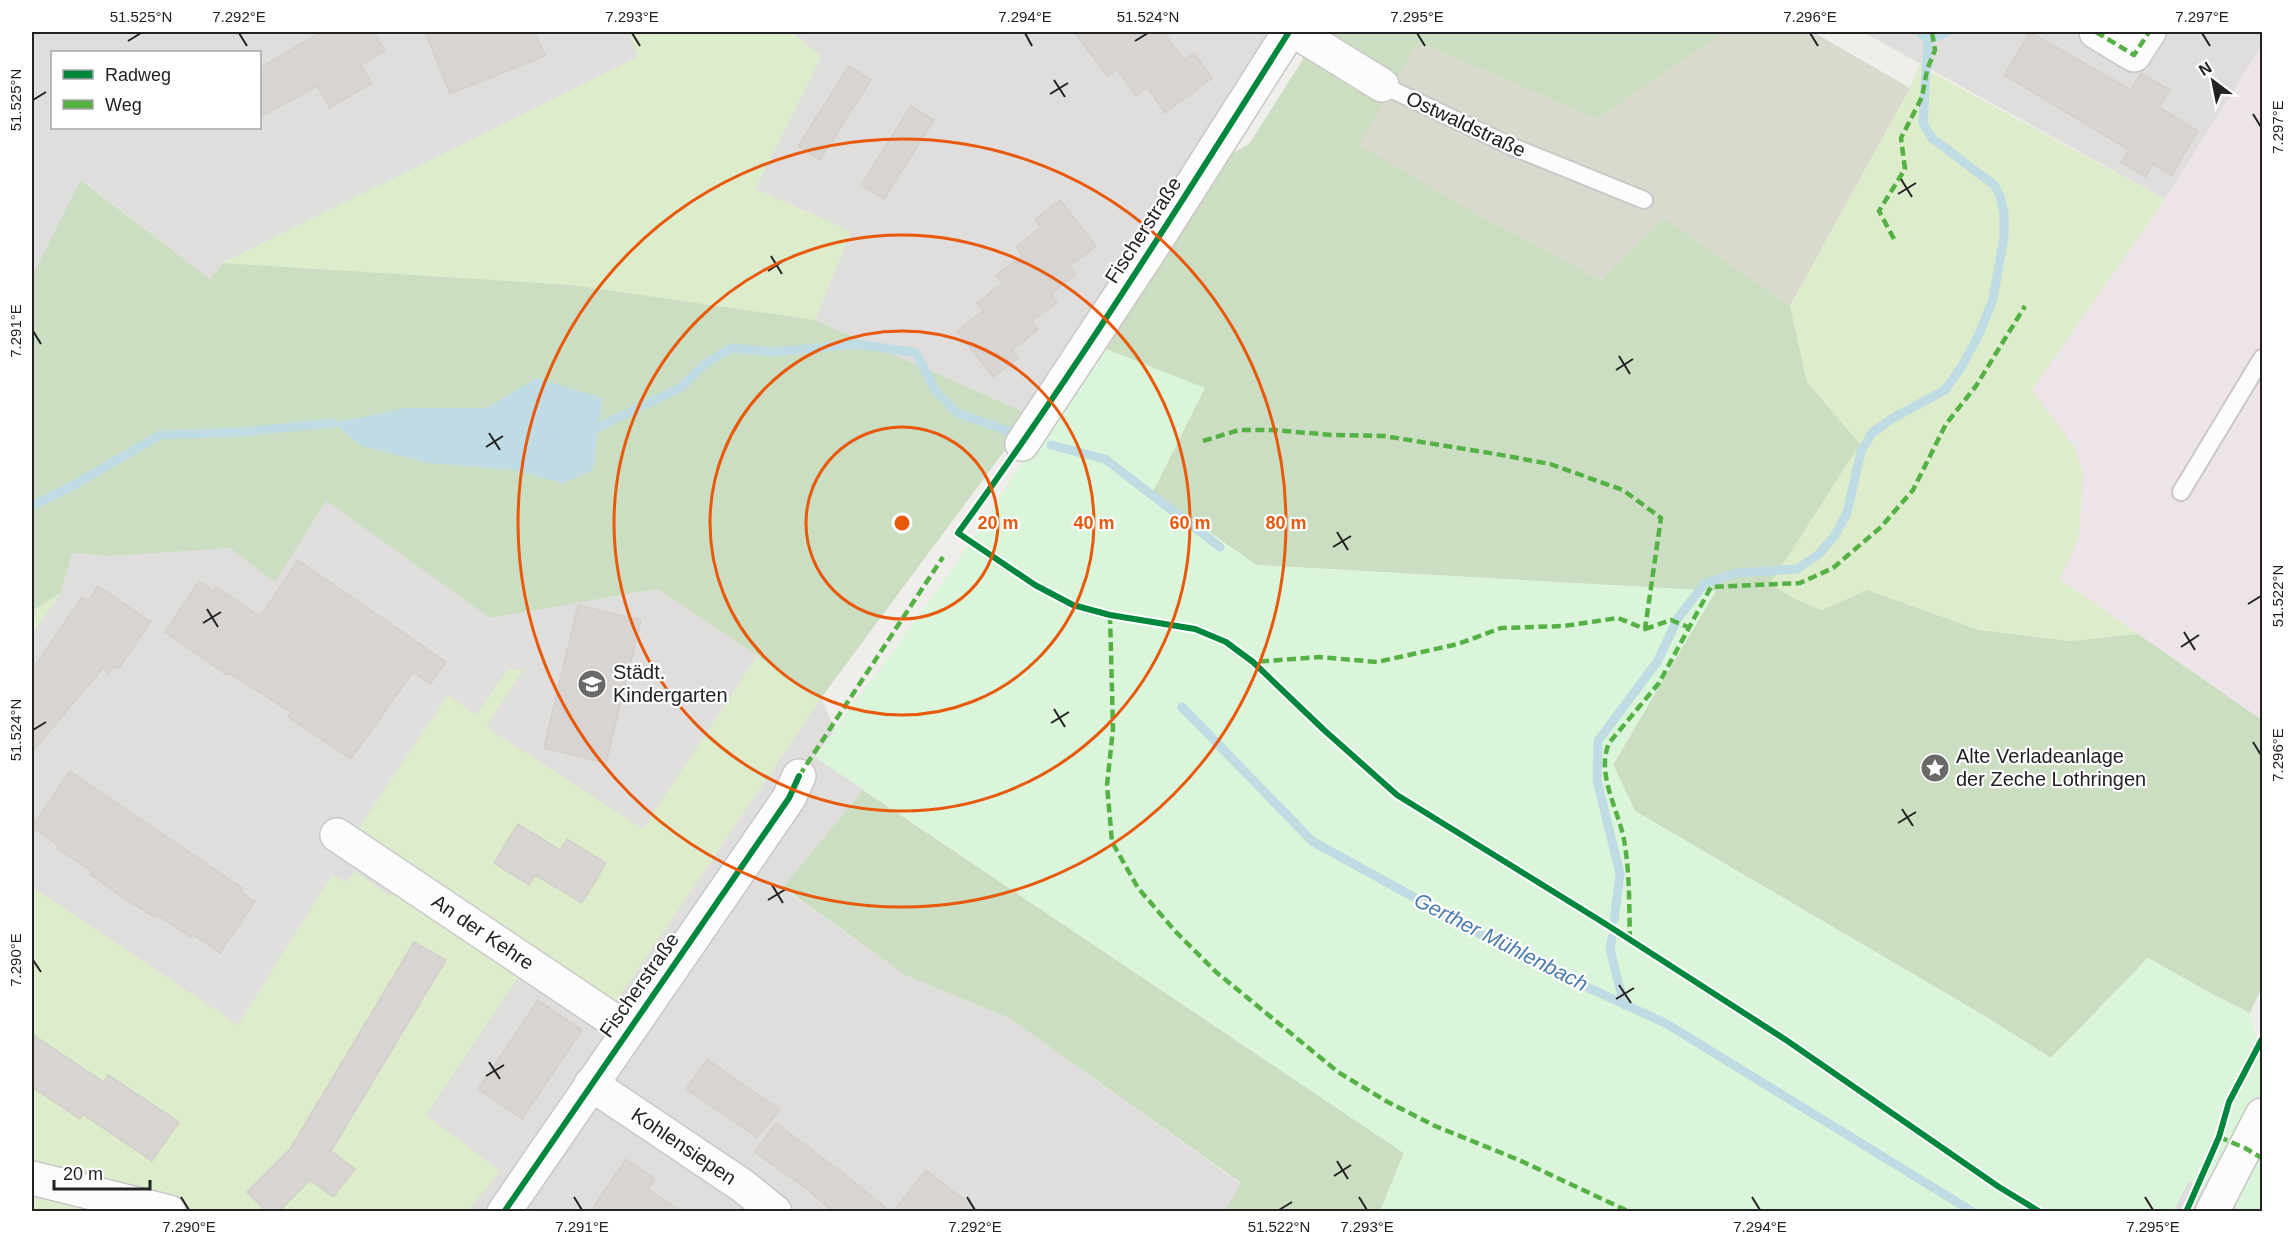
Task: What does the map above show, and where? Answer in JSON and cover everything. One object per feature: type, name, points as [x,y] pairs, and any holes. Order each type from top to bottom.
[{"type":"street","name":"Fischerstraße","points":[[1022,444],[1158,238],[1289,32]]},
{"type":"street","name":"Ostwaldstraße","points":[[1296,32],[1382,85]]},
{"type":"street","points":[[2096,32],[2134,55],[2149,32]]},
{"type":"street","name":"Fischerstraße","points":[[504,1212],[789,798],[799,776]]},
{"type":"street","name":"An der Kehre","points":[[337,835],[628,1030]]},
{"type":"street","name":"Kohlensiepen","points":[[591,1084],[743,1186],[775,1212]]},
{"type":"street","points":[[2216,1204],[2262,1115]]},
{"type":"street","points":[[32,1178],[109,1195],[169,1212]]},
{"type":"lane","name":"Ostwaldstraße","points":[[1382,85],[1513,147],[1644,200]]},
{"type":"lane","points":[[2181,492],[2262,358]]},
{"type":"shaded area","points":[[32,32],[628,32],[639,57],[223,263],[210,279],[82,180],[32,276]]},
{"type":"shaded area","points":[[791,32],[1275,32],[1031,415],[815,320],[851,231],[755,189],[821,56]]},
{"type":"shaded area","points":[[1725,32],[1813,32],[1910,88],[1790,306],[1664,218],[1601,280],[1477,214],[1358,145],[1418,42],[1597,119]]},
{"type":"shaded area","points":[[1863,32],[2262,32],[2262,46],[2165,199]]},
{"type":"shaded area","points":[[2262,46],[2262,720],[2059,579],[2079,538],[2032,390],[2165,199]]},
{"type":"shaded area","points":[[326,501],[490,618],[657,589],[821,698],[863,790],[783,888],[905,975],[1009,1018],[1241,1184],[1225,1212],[32,1212],[32,611],[61,593],[72,553],[110,556],[230,547]]},
{"type":"shaded area","points":[[326,501],[490,618],[526,638],[475,711],[448,695],[358,829],[238,1025],[192,993],[412,671],[430,684],[446,663],[291,557]]},
{"type":"green space","points":[[628,32],[791,32],[821,56],[755,189],[851,231],[815,320],[572,285],[223,263],[638,57]]},
{"type":"green space","points":[[1314,32],[1725,32],[1597,119],[1418,42],[1359,145],[1477,214],[1601,280],[1664,218],[1790,306],[1807,382],[1860,444],[1770,584],[1797,600],[1822,610],[1867,590],[1979,630],[2070,641],[2138,634],[2262,720],[2262,987],[2250,1013],[2148,958],[2051,1058],[1983,1015],[1635,811],[1613,765],[1715,591],[1256,565],[1153,492],[1099,346],[1218,161],[1249,144],[1302,61]]},
{"type":"green space","points":[[1920,63],[1927,70],[2165,199],[2032,390],[2075,448],[2083,474],[2079,538],[2060,579],[2138,634],[2070,641],[1979,630],[1867,590],[1822,610],[1797,600],[1769,583],[1860,444],[1807,382],[1790,306],[1910,88]]},
{"type":"green space","points":[[81,180],[210,279],[223,263],[572,285],[815,320],[1031,415],[821,698],[657,589],[490,618],[326,501],[275,582],[230,548],[110,556],[72,553],[61,593],[32,611],[32,276]]},
{"type":"green space","points":[[1099,346],[1205,388],[1153,492],[1256,565],[1716,591],[1613,764],[1635,811],[1983,1015],[2051,1058],[2148,958],[2250,1013],[2262,1064],[2262,1211],[1380,1211],[1404,1153],[815,757],[947,577]]},
{"type":"green space","points":[[61,593],[32,634],[32,611]]},
{"type":"green space","points":[[757,656],[821,698],[614,1005],[537,949],[426,1115],[500,1171],[468,1211],[32,1211],[32,887],[238,1025],[332,875],[346,882],[356,871],[389,896],[404,860],[358,829],[448,695],[476,715],[508,669],[523,670],[486,727],[643,829]]},
{"type":"green space","points":[[863,790],[1404,1153],[1380,1211],[1225,1211],[1241,1183],[1009,1018],[905,975],[783,887]]},
{"type":"water","points":[[537,378],[602,398],[593,470],[563,483],[513,470],[428,463],[361,446],[333,423],[405,408],[486,408]]},
{"type":"pier","points":[[2189,1181],[2237,1207],[2235,1211],[2173,1212]]},
{"type":"building","points":[[321,32],[374,32],[385,51],[361,65],[372,83],[330,108],[317,86],[261,116],[261,67]]},
{"type":"building","points":[[425,32],[535,32],[545,56],[450,94]]},
{"type":"building","points":[[1074,32],[1163,32],[1184,60],[1194,53],[1212,78],[1165,113],[1147,87],[1136,96],[1117,69],[1107,76]]},
{"type":"building","points":[[2030,32],[2131,90],[2141,73],[2170,90],[2159,107],[2198,131],[2171,176],[2153,164],[2146,177],[2121,162],[2129,150],[2004,75]]},
{"type":"building","points":[[849,66],[871,80],[820,160],[798,146]]},
{"type":"building","points":[[911,106],[934,120],[884,199],[861,185]]},
{"type":"building","points":[[1060,200],[1096,246],[1070,266],[1076,274],[1051,294],[1057,302],[1031,322],[1038,330],[1012,350],[1018,358],[993,377],[957,331],[983,311],[977,303],[1003,283],[996,275],[1022,255],[1016,247],[1041,227],[1035,219]]},
{"type":"building","points":[[298,560],[446,662],[430,684],[413,672],[351,759],[288,717],[291,712],[229,673],[227,675],[165,632],[199,581],[214,591],[217,587],[260,617]]},
{"type":"building","points":[[98,586],[151,622],[118,669],[114,666],[109,673],[103,668],[32,752],[32,670],[82,597],[88,601]]},
{"type":"building","name":"Städt. Kindergarten","points":[[578,605],[641,620],[606,763],[544,748]]},
{"type":"building","points":[[70,771],[242,888],[240,891],[255,902],[220,953],[192,934],[191,937],[156,914],[154,917],[119,895],[90,874],[92,871],[57,848],[59,846],[32,827]]},
{"type":"building","points":[[518,824],[560,850],[567,839],[606,863],[582,903],[535,875],[529,885],[494,863]]},
{"type":"building","points":[[414,942],[446,960],[331,1151],[355,1169],[333,1197],[310,1180],[278,1212],[267,1212],[247,1192],[290,1149]]},
{"type":"building","points":[[538,1000],[582,1030],[522,1119],[478,1089]]},
{"type":"building","points":[[32,1034],[104,1082],[108,1075],[179,1122],[152,1161],[82,1114],[80,1119],[32,1087]]},
{"type":"building","points":[[707,1059],[780,1110],[757,1137],[686,1089]]},
{"type":"building","points":[[776,1123],[891,1212],[834,1212],[755,1152]]},
{"type":"building","points":[[626,1159],[655,1179],[648,1189],[682,1212],[590,1212]]},
{"type":"building","points":[[926,1170],[980,1212],[893,1212]]},
{"type":"waterway","points":[[1614,920],[1620,874],[1597,780],[1598,741],[1657,662],[1678,618],[1705,583],[1737,573],[1797,569],[1818,555],[1835,535],[1847,513],[1861,451],[1872,433],[1893,418],[1945,390],[1962,366],[1980,332],[1993,299],[2004,237],[2004,213],[2000,196],[1994,185],[1932,138],[1923,123],[1928,40],[1920,32]]},
{"type":"waterway","points":[[1928,40],[1947,32]]},
{"type":"waterway","name":"Gerther Mühlenbach","points":[[599,427],[681,387],[705,364],[731,348],[772,352],[858,344],[916,353],[935,390],[957,413],[1011,432]]},
{"type":"waterway","name":"Gerther Mühlenbach","points":[[32,506],[72,486],[160,435],[242,432],[333,423]]},
{"type":"waterway","name":"Gerther Mühlenbach","points":[[1051,445],[1105,459],[1220,547]]},
{"type":"waterway","name":"Gerther Mühlenbach","points":[[1182,707],[1312,841],[1522,957],[1667,1024],[1973,1212]]},
{"type":"waterway","points":[[1612,938],[1610,949],[1624,1005]]},
{"type":"marked path","points":[[1894,239],[1879,211],[1905,169],[1901,138],[1922,97],[1927,70],[1935,50],[1932,32]]},
{"type":"marked path","points":[[2096,32],[2134,55],[2149,32]]},
{"type":"marked path","points":[[1630,940],[1629,881],[1625,846],[1605,768],[1609,743],[1659,683],[1711,587],[1800,583],[1833,568],[1881,527],[1913,490],[1946,424],[1976,386],[2025,306]]},
{"type":"marked path","points":[[1203,441],[1239,430],[1273,430],[1332,435],[1384,436],[1496,454],[1550,464],[1623,490],[1661,518],[1645,629],[1618,618],[1564,626],[1501,628],[1458,644],[1377,662],[1319,657],[1253,662]]},
{"type":"marked path","points":[[799,776],[943,557]]},
{"type":"marked path","points":[[1110,615],[1113,729],[1107,785],[1112,842],[1138,888],[1175,931],[1216,972],[1338,1072],[1386,1101],[1435,1126],[1519,1160],[1630,1212]]},
{"type":"marked path","points":[[1645,629],[1671,620],[1688,627]]},
{"type":"marked path","points":[[2219,1137],[2262,1158]]},
{"type":"cycle path","points":[[1289,32],[1086,348],[958,533],[1035,585],[1073,605],[1110,615],[1195,629],[1226,642],[1253,662],[1397,795],[1604,923],[1786,1040],[1999,1187],[2040,1212]]},
{"type":"cycle path","points":[[504,1212],[789,798],[799,776]]},
{"type":"cycle path","points":[[2186,1212],[2219,1137],[2229,1102],[2262,1039]]},
{"type":"place","name":"Städt. Kindergarten","points":[[592,684]]},
{"type":"place","name":"Alte Verladeanlage der Zeche Lothringen","points":[[1935,768]]}]
